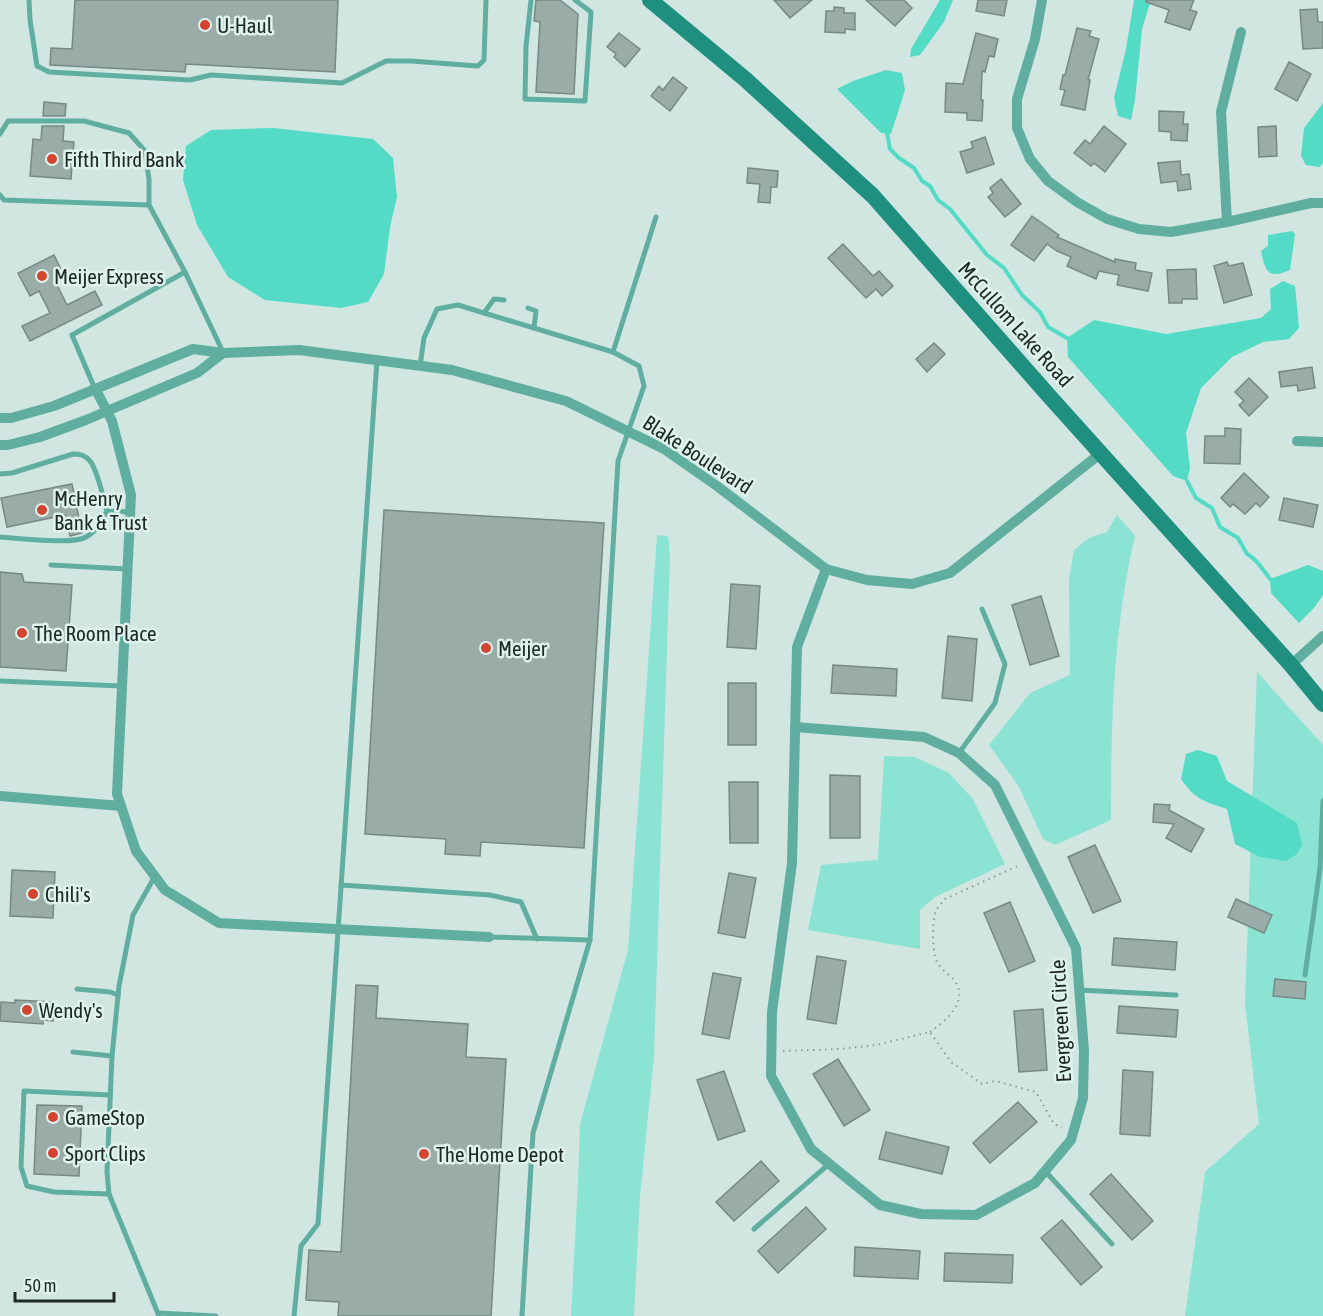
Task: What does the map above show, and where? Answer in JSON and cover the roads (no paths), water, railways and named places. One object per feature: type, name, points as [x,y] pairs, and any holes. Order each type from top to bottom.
[{"type":"street","name":"McCullom Lake Road","points":[[650,0],[744,80],[873,196],[1291,665],[1323,704]]},
{"type":"street","points":[[1042,0],[1035,39],[1017,99],[1017,128],[1030,159],[1048,181],[1077,202],[1107,219],[1139,229],[1171,232],[1227,222],[1311,202],[1323,203]]},
{"type":"street","points":[[1227,222],[1221,112],[1241,32]]},
{"type":"street","name":"Blake Boulevard","points":[[0,418],[30,414],[54,406],[193,349],[223,353],[299,350],[452,370],[566,401],[664,449],[826,568],[867,580],[912,584],[950,573],[1101,453]]},
{"type":"street","points":[[0,445],[40,437],[107,411],[197,373],[223,353]]},
{"type":"street","points":[[96,390],[112,421],[131,495],[117,794],[136,851],[165,890],[219,923],[489,937]]},
{"type":"street","points":[[1297,441],[1323,442]]},
{"type":"street","name":"Evergreen Circle","points":[[795,727],[924,737],[960,753],[995,785],[1076,948],[1084,1051],[1083,1098],[1071,1140],[1035,1183],[976,1215],[921,1214],[880,1205],[811,1149],[771,1076],[772,1012],[792,863],[795,727],[797,647],[826,568]]},
{"type":"street","points":[[1291,665],[1323,636]]},
{"type":"street","points":[[0,796],[121,806]]},
{"type":"lane","points":[[29,0],[37,66],[49,72],[190,80],[211,75],[342,83],[386,61],[478,66],[484,60],[486,0]]},
{"type":"lane","points":[[531,0],[526,46],[525,99],[585,101],[591,12],[575,0]]},
{"type":"lane","points":[[0,134],[8,121],[84,121],[129,133],[145,151],[149,179],[149,205],[185,272],[223,353]]},
{"type":"lane","points":[[0,195],[4,200],[149,205]]},
{"type":"lane","points":[[613,352],[656,217]]},
{"type":"lane","points":[[96,390],[72,335],[185,272]]},
{"type":"lane","points":[[484,313],[494,299],[504,300]]},
{"type":"lane","points":[[420,366],[424,338],[437,309],[458,305],[613,352],[639,366],[644,386],[618,461],[590,940],[533,1132],[522,1316]]},
{"type":"lane","points":[[528,308],[536,311],[534,328]]},
{"type":"lane","points":[[294,1316],[301,1246],[318,1224],[377,360]]},
{"type":"lane","points":[[0,474],[12,473],[73,454],[84,455],[92,462],[107,511],[98,527],[82,539],[70,541],[0,537]]},
{"type":"lane","points":[[107,511],[130,512]]},
{"type":"lane","points":[[51,565],[128,569]]},
{"type":"lane","points":[[960,753],[995,702],[1005,664],[982,609]]},
{"type":"lane","points":[[0,681],[122,686]]},
{"type":"lane","points":[[1305,975],[1320,868],[1323,801]]},
{"type":"lane","points":[[155,876],[133,915],[118,995],[110,1095],[107,1172],[109,1194],[158,1315],[216,1316]]},
{"type":"lane","points":[[341,885],[490,895],[521,902],[537,939]]},
{"type":"lane","points":[[489,937],[590,940]]},
{"type":"lane","points":[[78,990],[110,992],[118,995]]},
{"type":"lane","points":[[1079,990],[1176,995]]},
{"type":"lane","points":[[73,1052],[112,1056]]},
{"type":"lane","points":[[109,1194],[54,1192],[27,1186],[21,1167],[24,1091],[110,1095]]},
{"type":"lane","points":[[753,1229],[829,1164]]},
{"type":"lane","points":[[1045,1172],[1112,1244]]},
{"type":"waterway","points":[[887,133],[890,149],[914,168],[922,181],[930,186],[938,200],[950,209],[987,255],[1004,268],[1022,295],[1040,312],[1048,327],[1067,338]]},
{"type":"waterway","points":[[1187,481],[1196,498],[1212,508],[1220,527],[1238,538],[1247,554],[1257,562],[1270,579]]},
{"type":"place","name":"U-Haul","points":[[205,25]]},
{"type":"place","name":"Fifth Third Bank","points":[[52,159]]},
{"type":"place","name":"Meijer Express","points":[[42,276]]},
{"type":"place","name":"McHenry Bank & Trust","points":[[42,510]]},
{"type":"place","name":"The Room Place","points":[[22,633]]},
{"type":"place","name":"Meijer","points":[[486,648]]},
{"type":"place","name":"Chili's","points":[[33,894]]},
{"type":"place","name":"Wendy's","points":[[27,1010]]},
{"type":"place","name":"GameStop","points":[[53,1117]]},
{"type":"place","name":"Sport Clips","points":[[53,1153]]},
{"type":"place","name":"The Home Depot","points":[[424,1154]]}]
